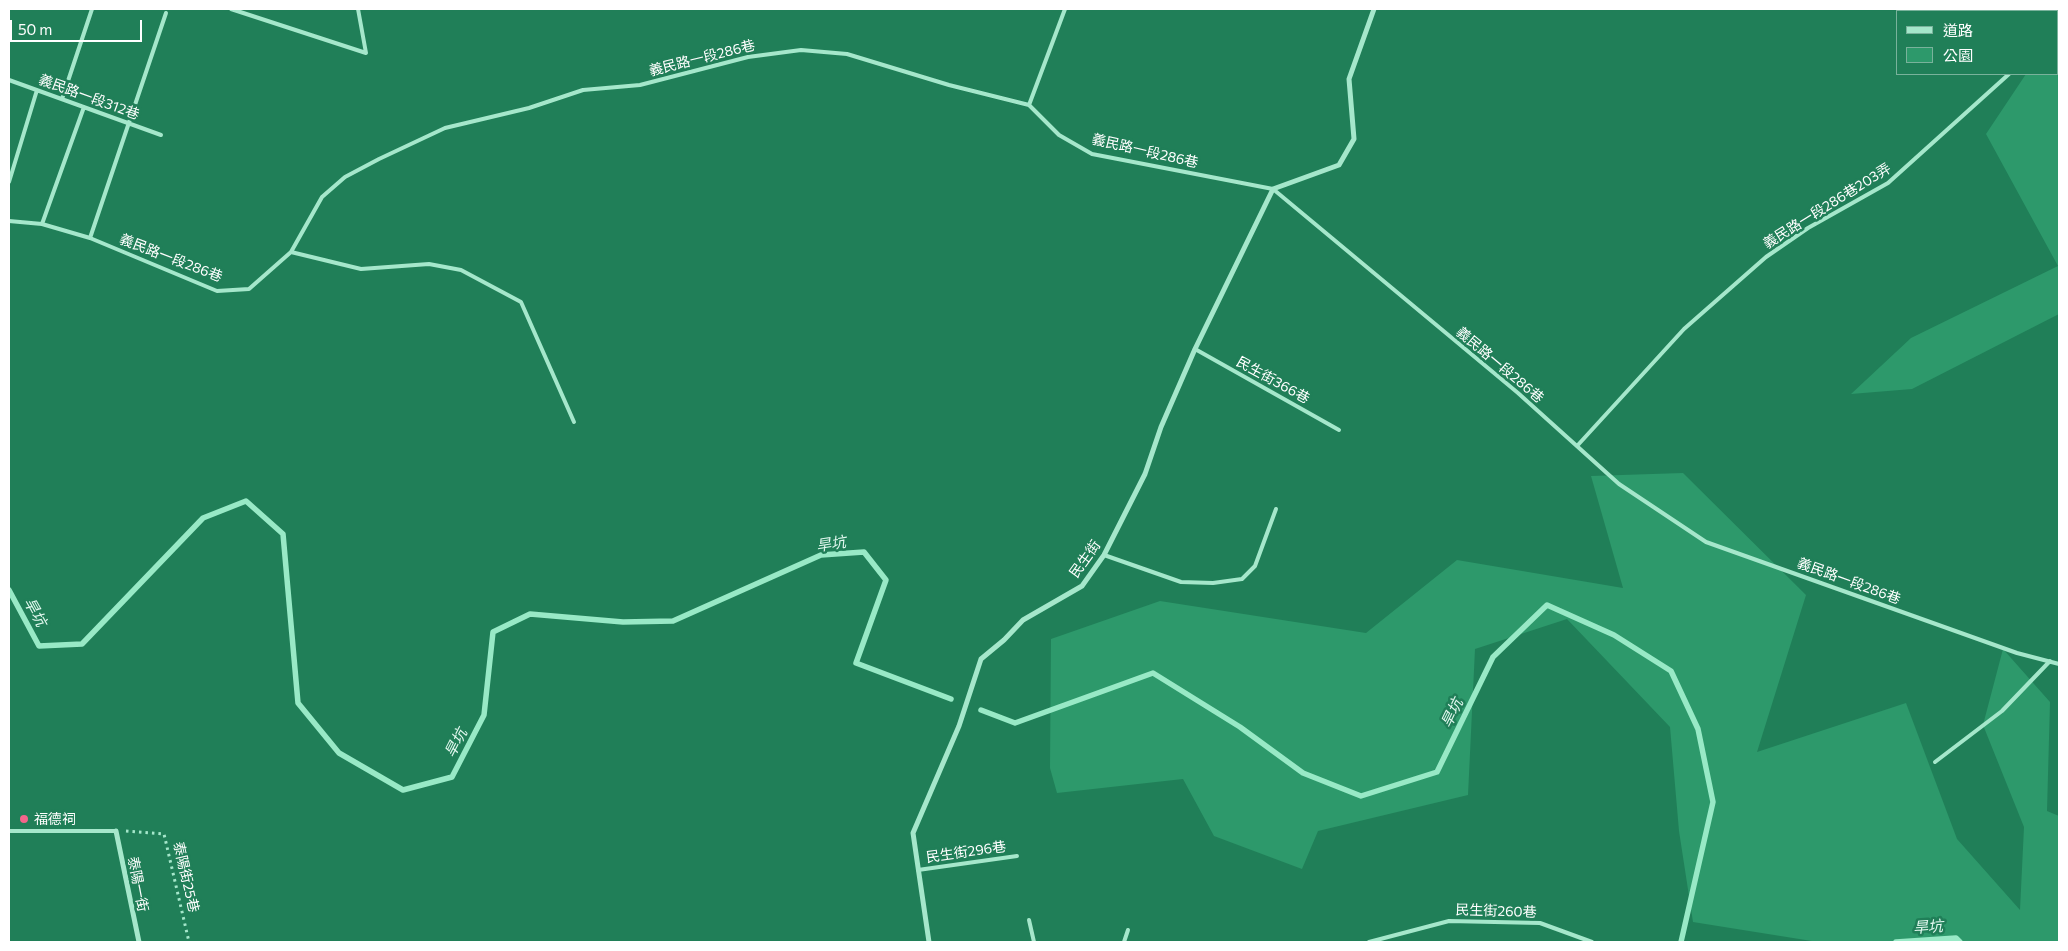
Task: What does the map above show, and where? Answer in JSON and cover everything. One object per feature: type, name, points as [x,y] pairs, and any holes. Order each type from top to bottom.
[{"type":"street","points":[[1273,189],[1339,165],[1354,139],[1349,78],[1374,9]]},
{"type":"street","name":"民生街","points":[[929,942],[913,833],[959,726],[981,659],[1004,640],[1023,620],[1082,586],[1104,555],[1145,474],[1161,427],[1195,350],[1273,189]]},
{"type":"street","name":"泰陽一街","points":[[116,831],[138,942]]},
{"type":"lane","points":[[62,99],[92,9]]},
{"type":"lane","points":[[231,9],[366,53],[358,9]]},
{"type":"lane","points":[[1029,105],[1065,9]]},
{"type":"lane","points":[[90,238],[166,13]]},
{"type":"lane","name":"義民路一段286巷","points":[[9,221],[42,224],[90,238],[217,291],[249,289],[292,252],[322,197],[345,178],[379,159],[444,128],[529,108],[583,90],[640,85],[748,56],[801,50],[847,54],[950,85],[1029,105],[1058,135],[1092,154],[1273,189],[1518,392],[1619,484],[1706,542],[2017,653],[2059,664]]},
{"type":"lane","name":"義民路一段286巷203弄","points":[[1577,446],[1684,328],[1766,256],[1808,228],[1888,183],[2008,75]]},
{"type":"lane","name":"義民路一段312巷","points":[[9,80],[161,135]]},
{"type":"lane","points":[[9,182],[37,90]]},
{"type":"lane","points":[[42,224],[84,107]]},
{"type":"lane","points":[[292,252],[361,269],[429,264],[461,270],[522,302],[574,422]]},
{"type":"lane","name":"民生街366巷","points":[[1195,350],[1339,430]]},
{"type":"lane","points":[[1104,555],[1181,582],[1213,582],[1242,579],[1256,566],[1276,509]]},
{"type":"lane","points":[[1935,762],[2002,711],[2050,661]]},
{"type":"lane","points":[[9,831],[116,831]]},
{"type":"lane","name":"民生街296巷","points":[[918,870],[1017,856]]},
{"type":"lane","points":[[1029,920],[1034,942]]},
{"type":"lane","name":"民生街260巷","points":[[1369,942],[1449,921],[1540,923],[1592,942]]},
{"type":"lane","points":[[1124,942],[1128,930]]},
{"type":"path","name":"泰陽街25巷","points":[[116,831],[164,834],[189,942]]},
{"type":"green space","points":[[2058,42],[2059,314],[1912,389],[1851,394],[1911,338],[2058,266],[1986,134],[2025,75],[2058,75]]},
{"type":"green space","points":[[1683,473],[1806,595],[1757,752],[1906,703],[1957,839],[2020,910],[2024,827],[1983,725],[2003,649],[2050,702],[2047,811],[2059,816],[2059,942],[1818,942],[1693,922],[1679,831],[1670,727],[1567,619],[1475,649],[1468,795],[1318,831],[1302,869],[1214,836],[1183,779],[1057,793],[1050,768],[1051,639],[1160,601],[1366,633],[1457,560],[1623,588],[1591,476]]},
{"type":"waterway","name":"旱坑","points":[[9,590],[39,646],[82,644],[203,518],[246,501],[283,534],[298,703],[339,753],[403,790],[452,777],[484,715],[493,632],[530,614],[623,622],[673,621],[821,555],[864,552],[886,580],[856,663],[951,699]]},
{"type":"waterway","name":"旱坑","points":[[981,710],[1015,723],[1153,673],[1240,727],[1303,773],[1361,796],[1437,772],[1493,657],[1547,605],[1614,635],[1671,671],[1698,729],[1713,802],[1681,942]]},
{"type":"waterway","name":"旱坑","points":[[1896,942],[1956,938],[1960,942]]},
{"type":"place","name":"福德祠","points":[[24,819]]}]
